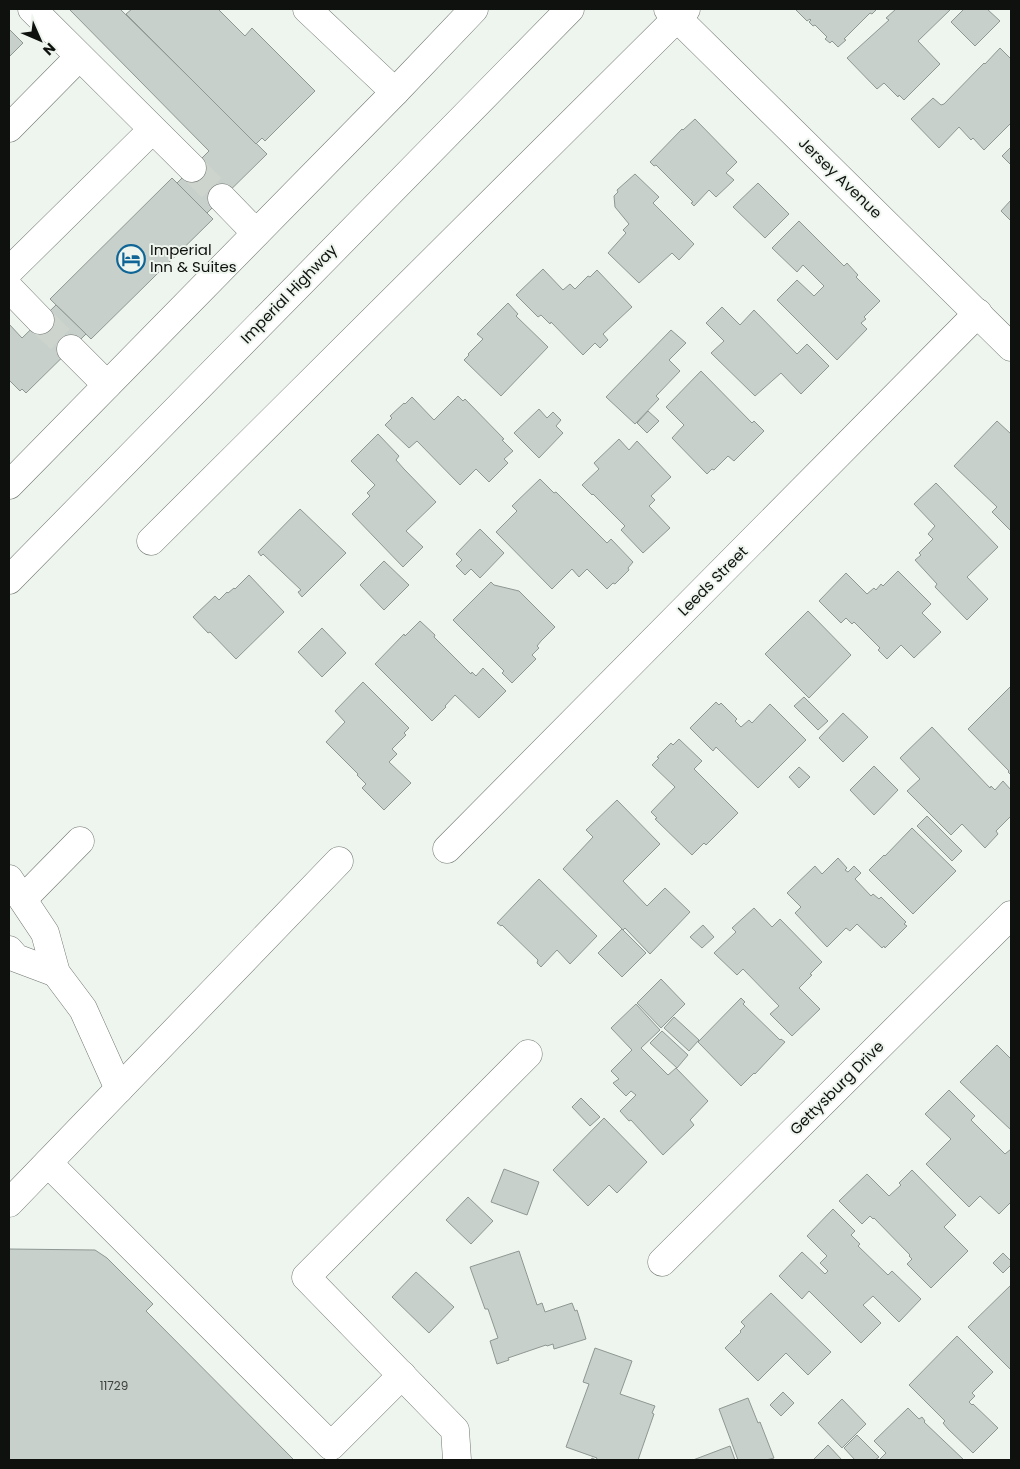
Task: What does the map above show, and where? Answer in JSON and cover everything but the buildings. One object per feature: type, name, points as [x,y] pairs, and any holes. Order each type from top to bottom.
[{"type":"street","points":[[32,9],[192,168]]},
{"type":"street","points":[[307,9],[395,92]]},
{"type":"street","points":[[9,485],[474,9]]},
{"type":"street","name":"Imperial Highway","points":[[9,580],[570,9]]},
{"type":"street","points":[[151,541],[677,12]]},
{"type":"street","name":"Jersey Avenue","points":[[677,12],[1011,347]]},
{"type":"street","points":[[9,128],[79,57]]},
{"type":"street","points":[[9,271],[152,130]]},
{"type":"street","points":[[222,198],[256,233]]},
{"type":"street","points":[[9,288],[40,320]]},
{"type":"street","name":"Leeds Street","points":[[447,849],[978,313]]},
{"type":"street","points":[[71,349],[108,385]]},
{"type":"street","points":[[80,841],[16,889],[45,933],[56,973],[83,1009],[119,1089]]},
{"type":"street","points":[[9,1203],[339,862]]},
{"type":"street","name":"Gettysburg Drive","points":[[662,1262],[1011,915]]},
{"type":"street","points":[[9,950],[16,958],[56,973]]},
{"type":"street","points":[[457,1460],[455,1430],[306,1277],[528,1054]]},
{"type":"street","points":[[48,1163],[331,1446],[402,1375]]},
{"type":"tunnel","points":[[192,168],[222,198]]},
{"type":"tunnel","points":[[40,320],[71,349]]},
{"type":"place","name":"Imperial Inn & Suites","points":[[131,259]]}]
